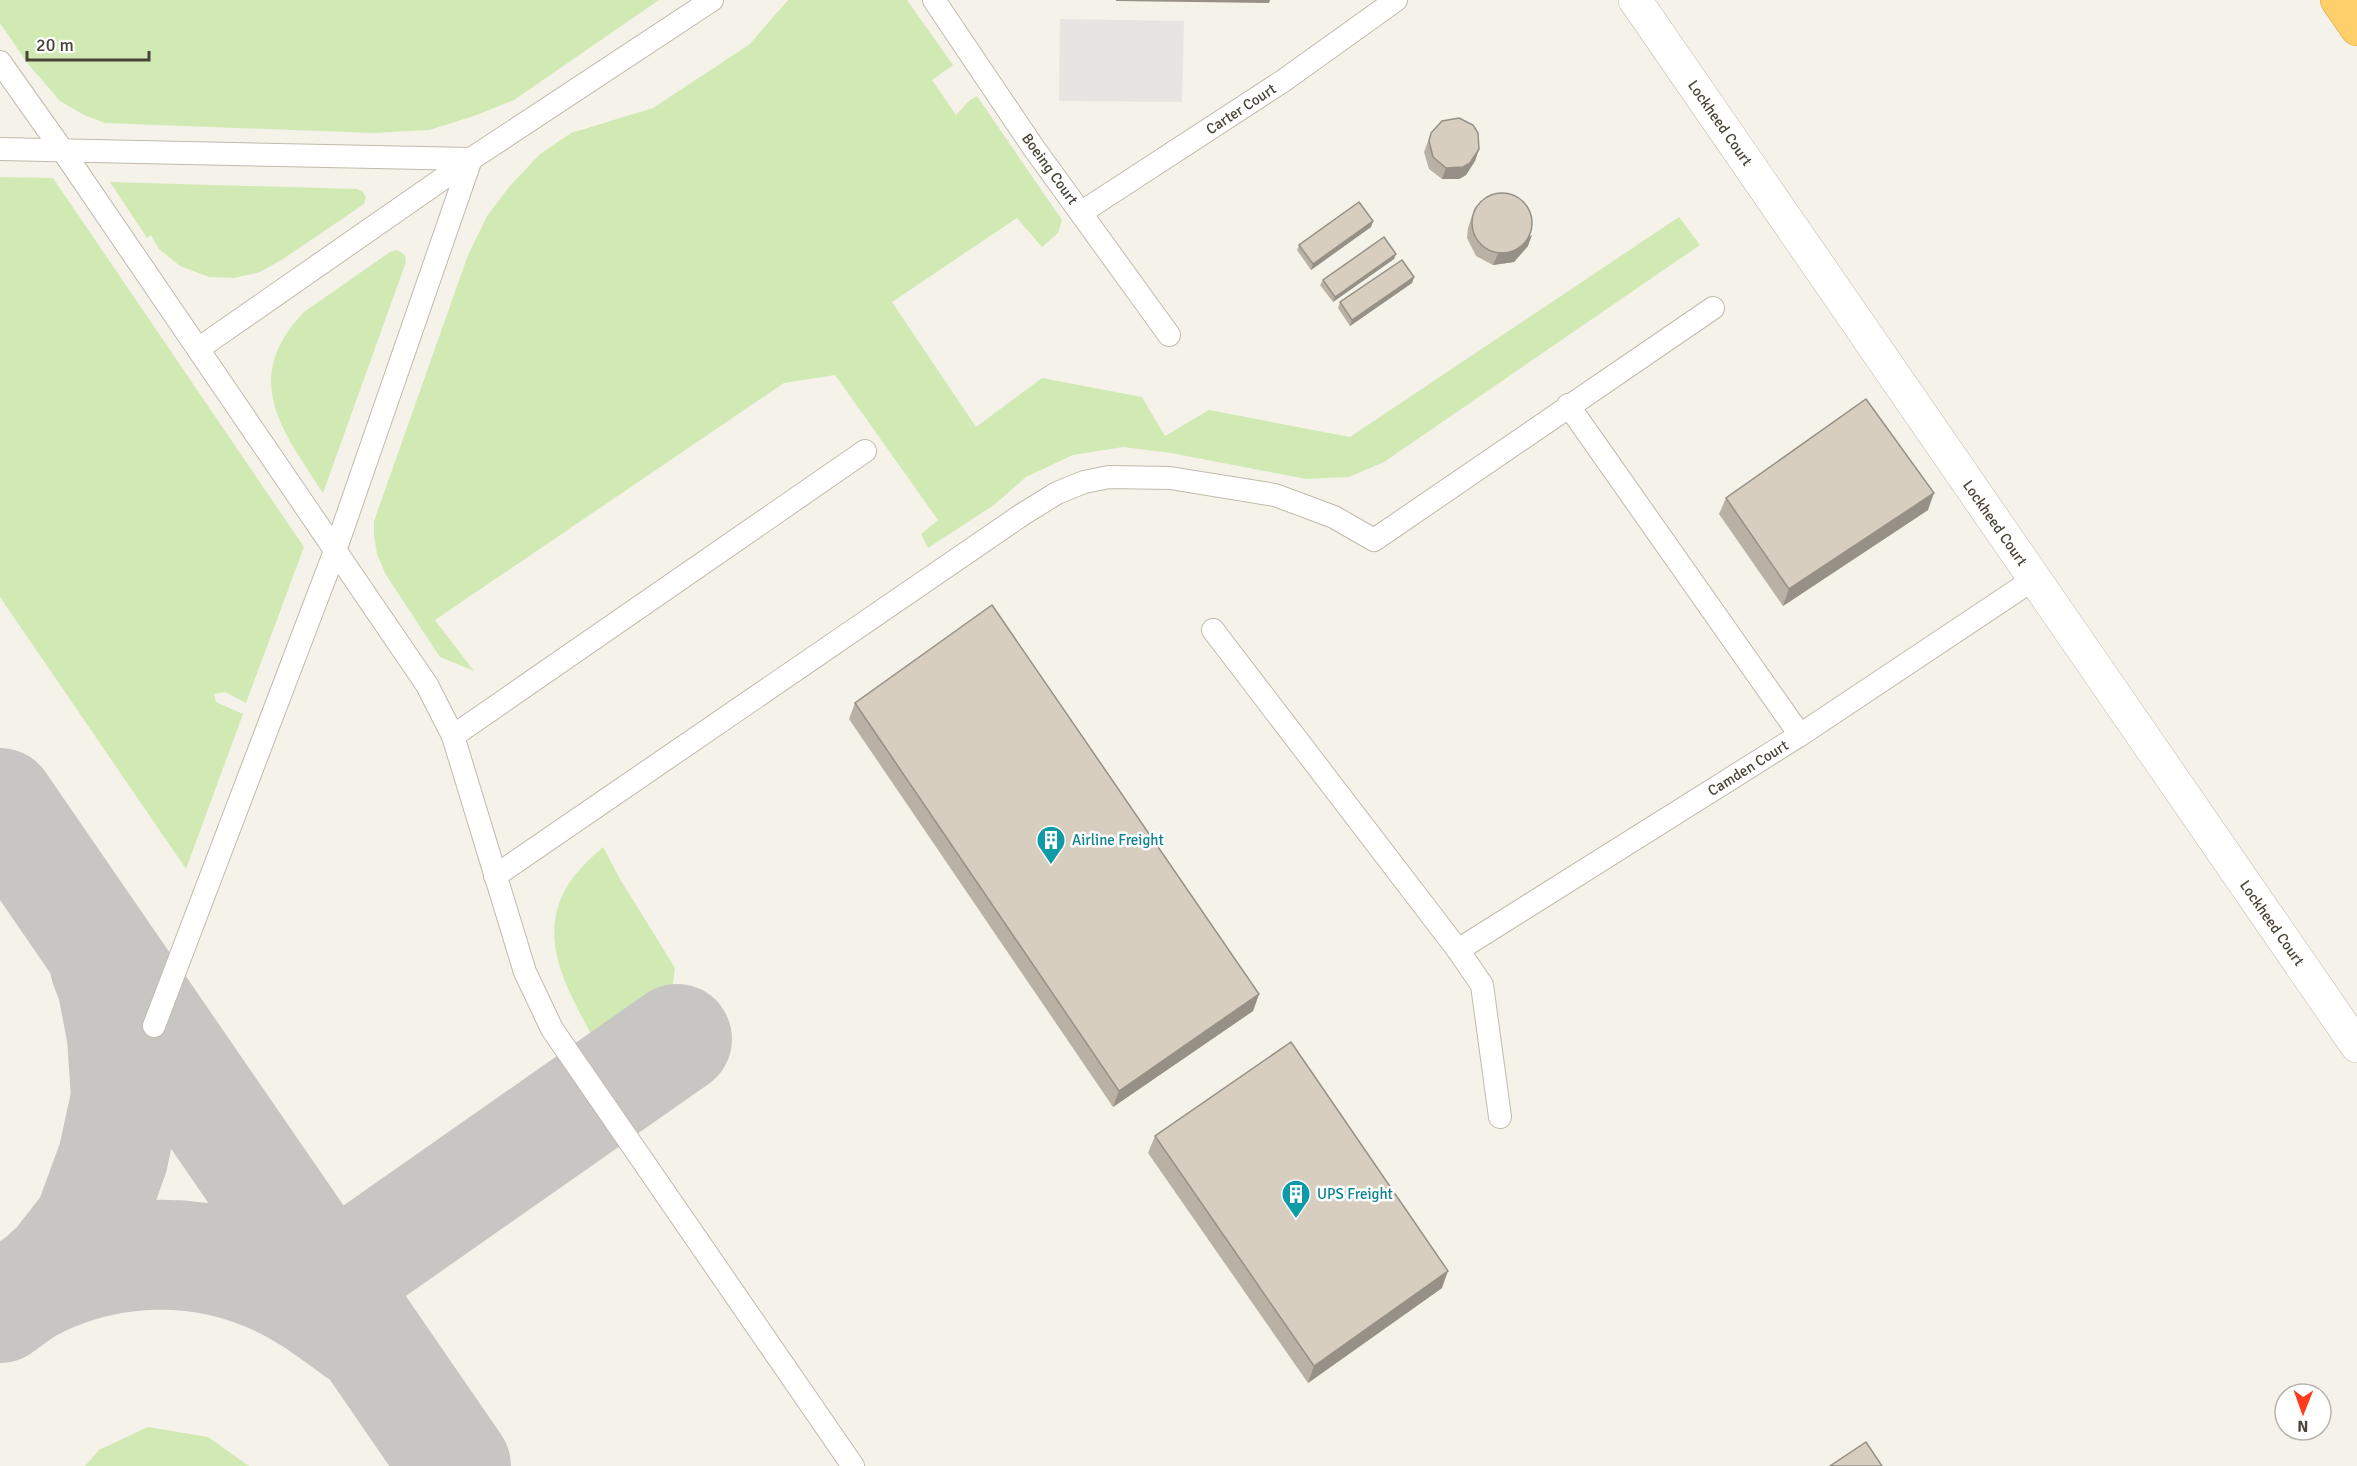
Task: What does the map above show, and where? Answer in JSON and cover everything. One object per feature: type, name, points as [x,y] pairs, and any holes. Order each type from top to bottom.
[{"type":"highway","points":[[2337,0],[2357,29]]},
{"type":"street","name":"Lockheed Court","points":[[1635,0],[2357,1046]]},
{"type":"lane","points":[[198,349],[471,159],[712,0]]},
{"type":"lane","name":"Boeing Court","points":[[934,0],[1033,147],[1169,335]]},
{"type":"lane","name":"Carter Court","points":[[1082,212],[1283,81],[1395,0]]},
{"type":"lane","points":[[0,62],[427,685],[453,736],[525,972],[552,1029],[853,1466]]},
{"type":"lane","points":[[0,149],[471,159]]},
{"type":"lane","points":[[154,1026],[334,551],[471,159]]},
{"type":"lane","points":[[495,876],[1057,493],[1084,482],[1109,477],[1170,478],[1275,495],[1334,517],[1374,540],[1568,405],[1713,308]]},
{"type":"lane","points":[[1568,405],[1800,735]]},
{"type":"lane","points":[[453,736],[866,452]]},
{"type":"lane","name":"Camden Court","points":[[1458,950],[1800,735],[2034,579]]},
{"type":"lane","points":[[1213,630],[1458,950],[1482,985],[1500,1117]]},
{"type":"green space","points":[[0,0],[659,0],[514,100],[429,130],[373,133],[105,123],[84,115],[60,101],[28,64],[0,23]]},
{"type":"green space","points":[[788,0],[907,0],[953,65],[932,80],[956,115],[977,96],[1062,220],[1058,233],[1042,247],[1017,218],[892,302],[976,427],[1042,378],[1142,397],[1165,436],[1209,410],[1350,437],[1679,217],[1700,245],[1384,462],[1349,477],[1306,479],[1171,453],[1123,447],[1073,455],[1026,477],[994,505],[928,548],[921,534],[938,520],[835,375],[784,383],[435,620],[474,671],[440,657],[386,575],[377,554],[374,521],[468,255],[487,216],[509,187],[540,154],[571,133],[653,108],[750,44]]},
{"type":"green space","points":[[0,177],[53,178],[304,547],[246,703],[225,692],[214,694],[216,702],[243,714],[186,869],[0,597]]},
{"type":"green space","points":[[110,182],[357,189],[362,191],[366,197],[364,204],[260,272],[234,278],[209,277],[180,266],[159,249],[151,235],[147,238]]},
{"type":"green space","points":[[397,250],[405,255],[406,262],[323,493],[282,426],[274,404],[271,382],[274,360],[285,336],[304,312],[390,252]]},
{"type":"green space","points":[[603,847],[675,968],[672,991],[668,994],[664,992],[635,1010],[594,1040],[575,1004],[560,966],[555,947],[554,928],[558,908],[566,888],[578,871]]},
{"type":"green space","points":[[148,1427],[208,1437],[249,1466],[85,1466],[99,1450]]},
{"type":"shaded area","points":[[1060,19],[1184,21],[1182,102],[1059,101]]},
{"type":"building","points":[[1459,118],[1473,125],[1478,133],[1479,149],[1470,163],[1463,167],[1446,168],[1433,157],[1429,141],[1431,133],[1442,121]]},
{"type":"building","points":[[1496,193],[1508,193],[1524,201],[1530,211],[1532,223],[1530,235],[1524,245],[1508,253],[1496,253],[1480,245],[1472,229],[1472,217],[1480,201]]},
{"type":"building","points":[[1359,202],[1373,221],[1313,264],[1299,245]]},
{"type":"building","points":[[1384,237],[1396,254],[1335,297],[1323,280]]},
{"type":"building","points":[[1402,260],[1414,277],[1352,320],[1340,302]]},
{"type":"building","points":[[1866,399],[1934,493],[1789,589],[1726,498]]},
{"type":"building","name":"Airline Freight","points":[[992,605],[1259,994],[1119,1091],[855,703]]},
{"type":"building","name":"UPS Freight","points":[[1291,1042],[1448,1271],[1314,1366],[1155,1136]]},
{"type":"building","points":[[1866,1442],[1882,1466],[1830,1466]]},
{"type":"taxiway","points":[[0,803],[456,1466]]},
{"type":"taxiway","points":[[36,1284],[57,1265],[89,1224],[113,1158],[126,1098],[122,1036],[112,984],[105,966]]},
{"type":"taxiway","points":[[330,1282],[677,1039]]},
{"type":"taxiway","points":[[0,1308],[38,1283],[96,1262],[156,1255],[187,1256],[247,1269],[276,1280],[307,1297],[356,1331]]},
{"type":"place","name":"Airline Freight","points":[[1051,866]]},
{"type":"place","name":"UPS Freight","points":[[1296,1220]]}]
